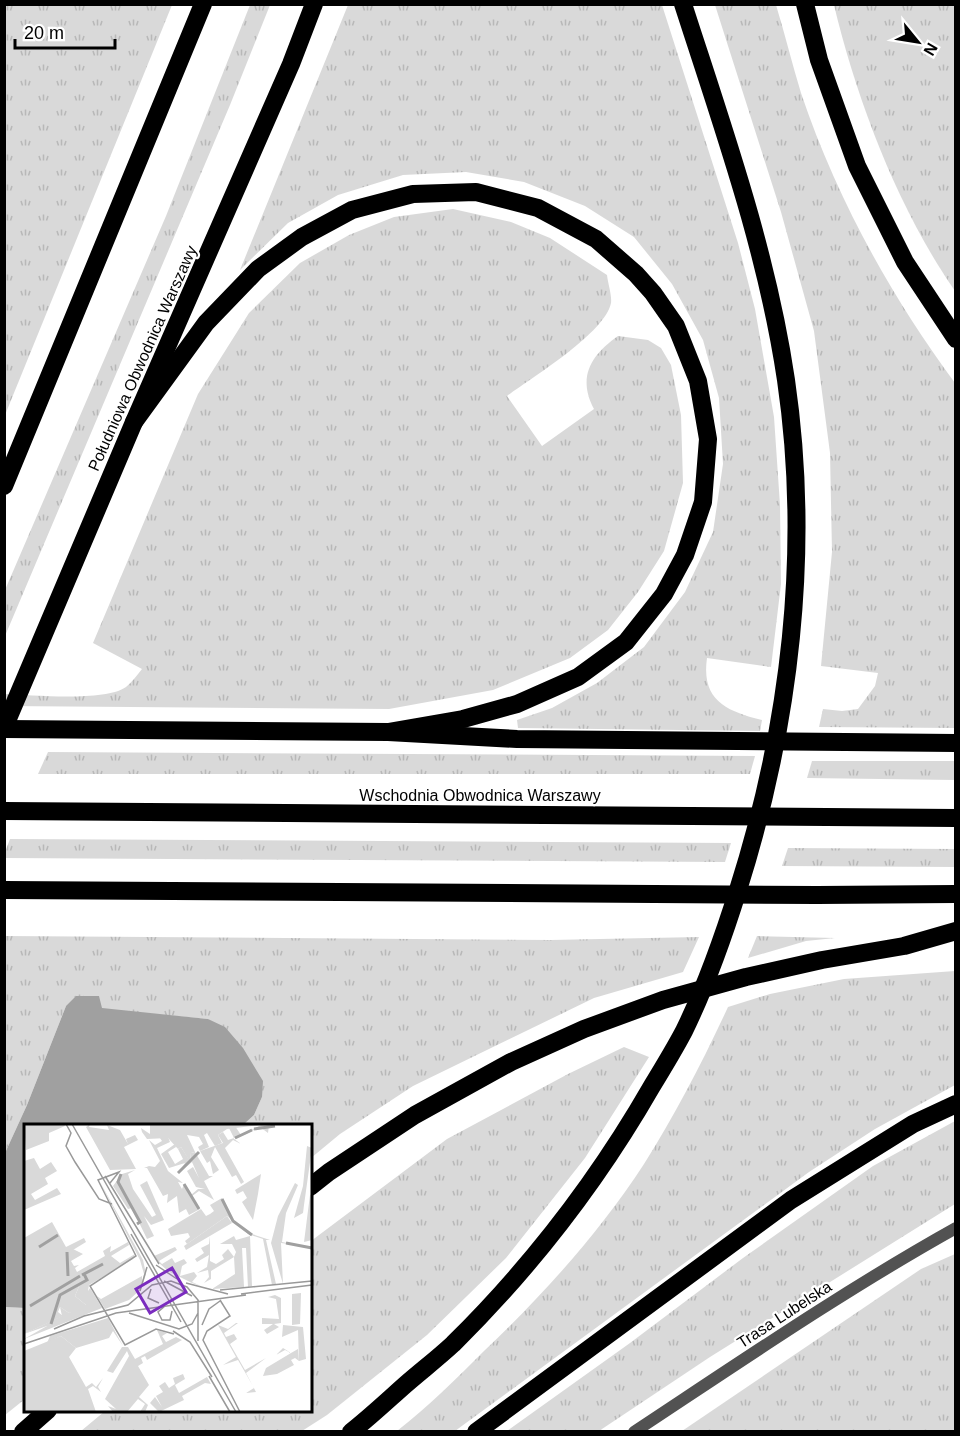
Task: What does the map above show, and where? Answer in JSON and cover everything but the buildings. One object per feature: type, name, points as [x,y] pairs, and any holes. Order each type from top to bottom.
[{"type":"highway","points":[[4,486],[203,4]]},
{"type":"highway","name":"Południowa Obwodnica Warszawy","points":[[4,728],[134,422],[291,64],[314,4]]},
{"type":"highway","points":[[351,1431],[452,1345],[530,1261],[595,1178],[684,1032],[721,946],[750,855],[771,769],[782,712],[794,606],[797,546],[795,464],[786,380],[769,287],[746,198],[682,4]]},
{"type":"highway","points":[[805,4],[819,60],[856,166],[904,262],[956,339]]},
{"type":"highway","points":[[134,422],[206,323],[258,269],[303,237],[352,210],[413,194],[476,192],[538,208],[596,239],[636,274],[653,293],[676,326],[698,381],[708,439],[703,502],[685,555],[664,594],[626,642],[578,677],[517,704],[463,719],[388,732]]},
{"type":"highway","points":[[4,728],[388,732],[518,739],[956,742]]},
{"type":"highway","name":"Wschodnia Obwodnica Warszawy","points":[[4,811],[956,818]]},
{"type":"highway","points":[[4,890],[956,894]]},
{"type":"highway","points":[[312,1185],[415,1115],[511,1062],[584,1029],[663,1000],[746,977],[822,960],[904,946],[956,931]]},
{"type":"highway","points":[[476,1431],[792,1200],[913,1124],[956,1104]]},
{"type":"highway","points":[[22,1431],[46,1412]]},
{"type":"street","name":"Trasa Lubelska","points":[[634,1431],[826,1305],[956,1228]]},
{"type":"green space","points":[[4,5],[172,5],[5,415]]},
{"type":"green space","points":[[250,5],[270,5],[230,105],[5,636],[5,590],[166,216]]},
{"type":"green space","points":[[348,5],[662,5],[738,243],[755,309],[774,417],[780,505],[781,584],[771,667],[707,658],[706,672],[712,694],[727,708],[762,720],[760,731],[518,728],[517,720],[552,708],[597,683],[644,647],[685,592],[713,532],[723,464],[719,398],[703,340],[672,284],[634,237],[585,206],[524,182],[466,172],[403,175],[338,195],[288,223],[240,270]]},
{"type":"green space","points":[[715,5],[776,5],[801,93],[815,132],[848,207],[908,315],[955,383],[955,728],[819,727],[823,709],[842,711],[858,709],[875,686],[878,673],[821,666],[832,552],[830,453],[814,331],[781,212]]},
{"type":"green space","points":[[834,5],[955,5],[955,291],[915,225],[882,153],[855,79]]},
{"type":"green space","points":[[453,209],[511,222],[550,238],[607,275],[611,303],[606,315],[596,328],[566,354],[507,396],[542,446],[594,409],[589,397],[587,377],[600,351],[618,336],[648,340],[661,348],[671,365],[681,415],[683,483],[664,551],[638,592],[608,630],[570,658],[493,690],[389,709],[5,706],[5,694],[86,696],[116,692],[126,687],[142,669],[93,643],[198,394],[249,313],[300,263],[349,235],[394,217]]},
{"type":"green space","points":[[48,752],[755,756],[750,774],[38,774]]},
{"type":"green space","points":[[812,761],[955,761],[955,780],[807,778]]},
{"type":"green space","points":[[10,839],[731,843],[725,862],[5,858]]},
{"type":"green space","points":[[788,848],[955,849],[955,867],[782,866]]},
{"type":"green space","points":[[5,936],[551,940],[699,937],[683,972],[594,998],[413,1086],[340,1134],[312,1157],[312,1124],[244,1124],[254,1115],[262,1097],[208,1019],[66,1006],[27,1105],[5,1153]]},
{"type":"green space","points":[[757,936],[835,938],[806,941],[748,958]]},
{"type":"green space","points":[[955,971],[955,1085],[875,1129],[809,1172],[455,1431],[397,1431],[442,1392],[528,1308],[589,1239],[627,1190],[667,1126],[728,1007],[770,994],[844,979]]},
{"type":"green space","points":[[624,1047],[649,1057],[585,1158],[506,1258],[427,1335],[327,1415],[302,1431],[81,1431],[104,1412],[312,1412],[312,1240],[447,1139],[568,1074]]},
{"type":"green space","points":[[955,1121],[955,1204],[710,1357],[599,1431],[507,1431],[873,1166]]},
{"type":"green space","points":[[955,1254],[955,1431],[682,1431],[921,1269]]},
{"type":"green space","points":[[5,1307],[24,1308],[24,1400],[5,1415]]},
{"type":"shaded area","points":[[76,996],[99,996],[102,1008],[208,1019],[225,1027],[243,1048],[263,1081],[262,1097],[254,1115],[244,1124],[24,1124],[24,1308],[5,1307],[5,1153],[27,1105],[66,1006]]}]
